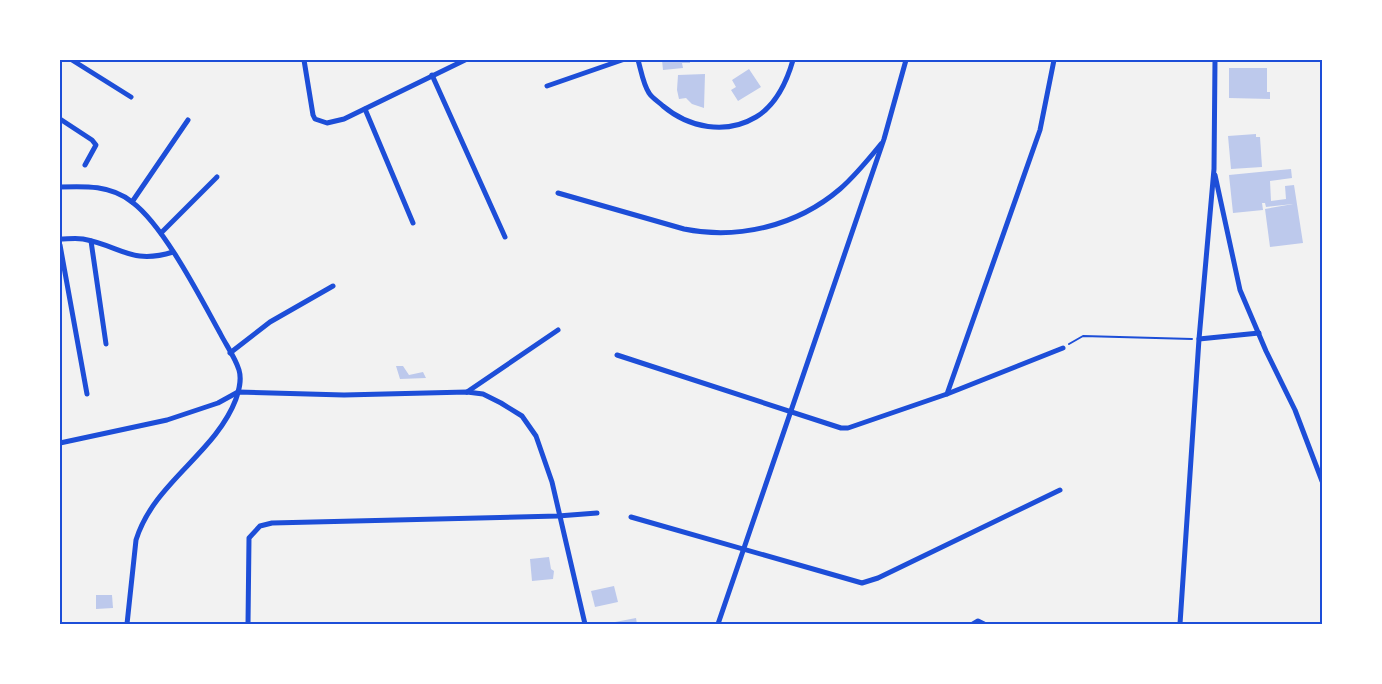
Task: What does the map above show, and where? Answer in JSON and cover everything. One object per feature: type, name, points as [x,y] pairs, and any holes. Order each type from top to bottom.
[{"type":"street","points":[[72,60],[131,97]]},
{"type":"street","points":[[304,60],[310,105],[315,119],[327,123],[344,119],[365,110],[465,60]]},
{"type":"street","points":[[546,86],[622,60]]},
{"type":"street","points":[[638,60],[649,94],[673,114],[689,123],[729,127],[757,117],[770,105],[779,93],[793,60]]},
{"type":"street","points":[[718,624],[884,139],[906,60]]},
{"type":"street","points":[[947,394],[1040,130],[1054,60]]},
{"type":"street","points":[[1180,624],[1199,339],[1214,169],[1215,60]]},
{"type":"street","points":[[432,76],[505,237]]},
{"type":"street","points":[[365,110],[413,223]]},
{"type":"street","points":[[60,119],[92,140],[96,145],[85,165]]},
{"type":"street","points":[[132,202],[188,120]]},
{"type":"street","points":[[558,193],[702,233],[742,233],[785,221],[839,190],[862,167],[884,139]]},
{"type":"street","points":[[1214,169],[1240,290],[1258,333],[1295,410],[1322,481]]},
{"type":"street","points":[[161,233],[217,177]]},
{"type":"street","points":[[60,187],[91,186],[113,192],[132,202],[161,233],[173,252],[230,352],[239,370],[241,380],[238,392],[222,426],[157,499],[147,513],[136,540],[127,624]]},
{"type":"street","points":[[60,239],[82,239],[131,256],[149,258],[173,252]]},
{"type":"street","points":[[91,242],[106,344]]},
{"type":"street","points":[[60,245],[87,394]]},
{"type":"street","points":[[230,352],[270,322],[333,286]]},
{"type":"street","points":[[467,392],[558,330]]},
{"type":"street","points":[[1199,339],[1258,333]]},
{"type":"street","points":[[617,355],[790,413],[841,428],[848,428],[947,394],[1063,348]]},
{"type":"street","points":[[60,443],[167,420],[218,403],[238,392],[344,395],[467,392],[482,394],[522,416],[536,436],[552,482],[558,516],[585,624]]},
{"type":"street","points":[[631,517],[862,583],[878,578],[1060,490]]},
{"type":"street","points":[[248,624],[249,538],[260,526],[272,523],[558,516],[596,513]]},
{"type":"street","points":[[973,624],[978,621],[984,624]]},
{"type":"path","points":[[1063,348],[1083,336],[1199,339]]},
{"type":"building","points":[[662,60],[690,60],[690,63],[682,63],[683,68],[663,70]]},
{"type":"building","points":[[1229,68],[1267,68],[1267,92],[1270,92],[1270,99],[1229,98]]},
{"type":"building","points":[[749,69],[761,87],[738,101],[731,90],[736,87],[732,80]]},
{"type":"building","points":[[705,74],[704,108],[692,104],[686,98],[679,99],[677,90],[678,75]]},
{"type":"building","points":[[1256,134],[1256,137],[1260,137],[1262,167],[1231,169],[1228,136]]},
{"type":"building","points":[[1291,169],[1292,178],[1270,181],[1271,201],[1286,199],[1285,186],[1294,185],[1303,243],[1270,247],[1265,209],[1293,204],[1266,207],[1265,203],[1262,203],[1263,210],[1233,213],[1229,175]]},
{"type":"building","points":[[396,366],[403,366],[409,375],[423,372],[426,378],[400,379]]},
{"type":"building","points":[[549,557],[551,569],[554,571],[553,579],[532,581],[530,559]]},
{"type":"building","points":[[614,586],[618,602],[595,607],[591,591]]},
{"type":"building","points":[[96,595],[112,595],[113,608],[96,609]]},
{"type":"building","points":[[636,618],[637,624],[610,623]]}]
